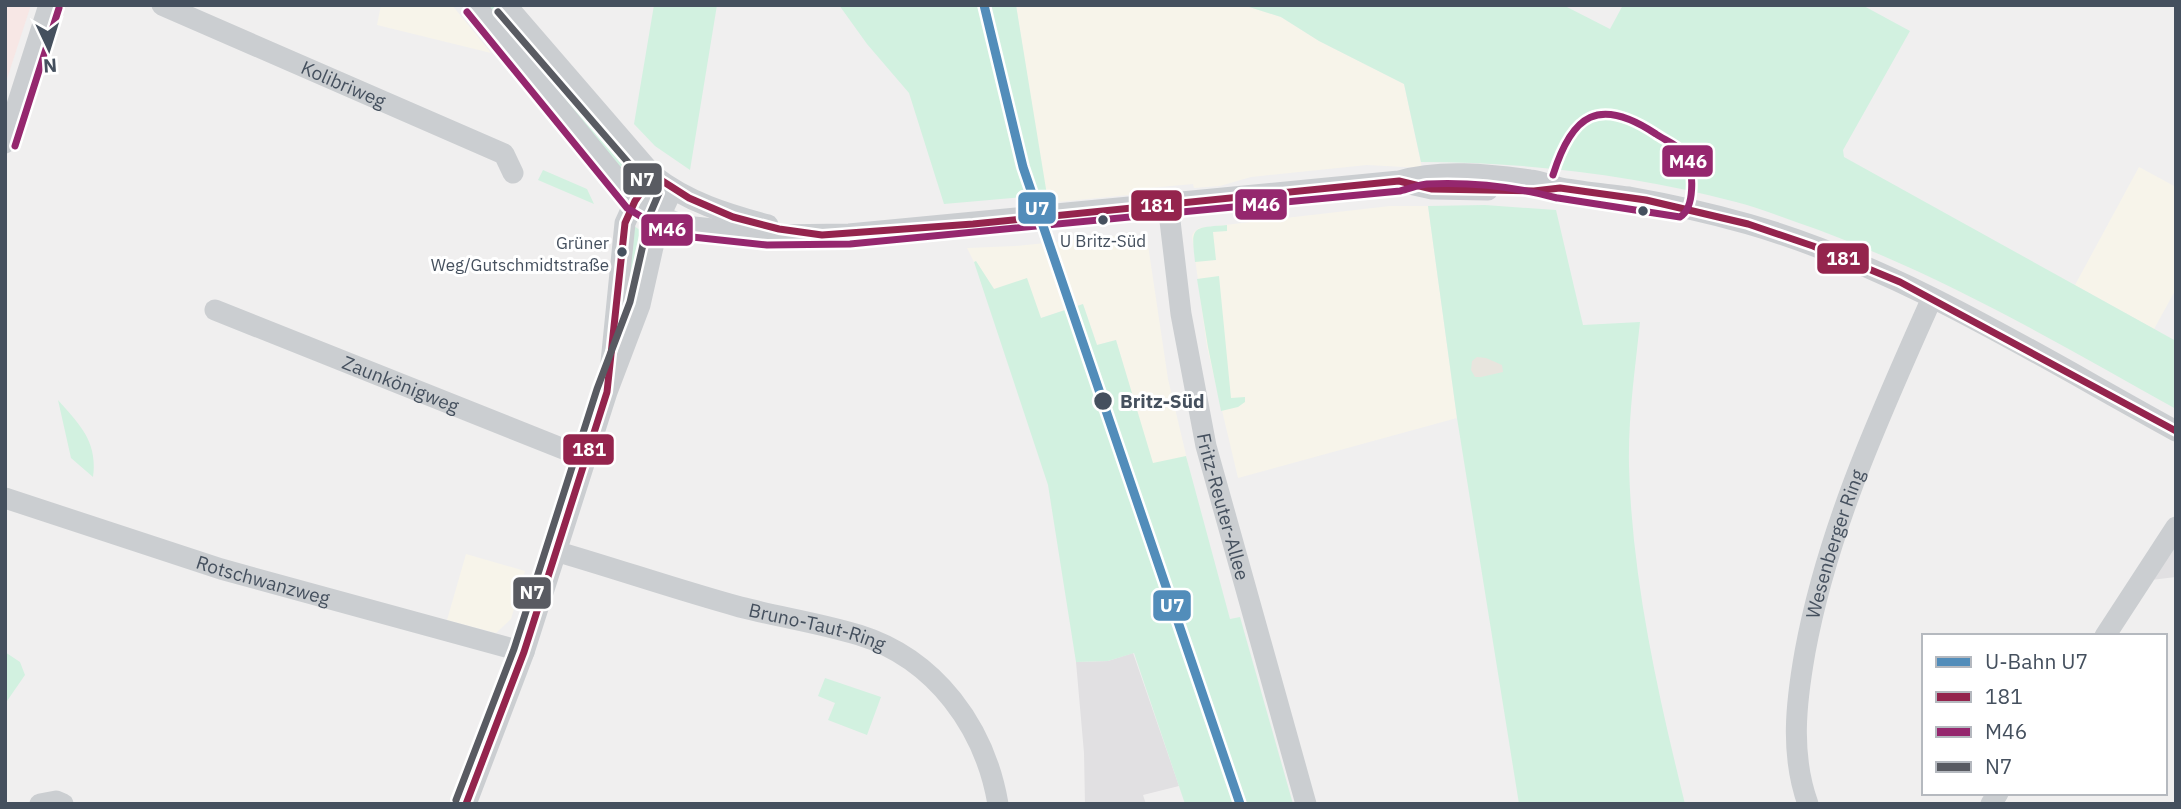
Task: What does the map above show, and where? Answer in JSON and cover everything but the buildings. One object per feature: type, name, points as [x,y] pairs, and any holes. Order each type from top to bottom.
[{"type":"street","points":[[5,143],[49,5]]},
{"type":"street","name":"Kolibriweg","points":[[162,5],[504,154],[513,173]]},
{"type":"street","points":[[475,5],[635,201],[660,216],[685,226],[768,236],[849,234],[1399,181],[1422,174],[1532,180],[1560,188],[1646,200],[1748,224],[1868,268],[1933,298],[2176,431]]},
{"type":"street","points":[[506,5],[653,175],[672,190],[733,216],[803,234]]},
{"type":"street","points":[[607,392],[625,223],[635,201],[653,175]]},
{"type":"street","points":[[466,804],[524,652],[607,392],[640,305],[660,216],[672,190]]},
{"type":"street","name":"Fritz-Reuter-Allee","points":[[1168,204],[1181,314],[1206,446],[1306,804]]},
{"type":"street","name":"Wesenberger Ring","points":[[1808,804],[1798,768],[1796,726],[1803,666],[1815,606],[1855,475],[1933,298]]},
{"type":"street","name":"Zaunkönigweg","points":[[215,310],[586,456]]},
{"type":"street","name":"Rotschwanzweg","points":[[5,498],[220,569],[524,652]]},
{"type":"street","points":[[2106,634],[2176,527]]},
{"type":"street","name":"Bruno-Taut-Ring","points":[[555,551],[736,606],[860,636],[888,647],[925,672],[943,688],[963,713],[987,760],[998,804]]},
{"type":"street","points":[[40,804],[56,801],[63,804]]},
{"type":"shaded area","points":[[5,5],[31,5],[5,85]]},
{"type":"shaded area","points":[[381,5],[452,5],[491,53],[377,25]]},
{"type":"shaded area","points":[[1016,5],[1243,5],[1281,17],[1319,41],[1404,84],[1422,168],[1367,165],[1251,177],[1220,186],[1194,188],[1193,184],[1139,189],[1139,194],[1047,203]]},
{"type":"shaded area","points":[[2139,167],[2176,187],[2176,289],[2154,329],[2075,285]]},
{"type":"shaded area","points":[[1390,206],[1428,206],[1457,418],[1238,478],[1207,347],[1192,236],[1194,232],[1199,228]]},
{"type":"shaded area","points":[[1134,234],[1148,245],[1168,379],[1196,497],[1164,505],[1116,340],[1097,345],[1083,304],[1041,318],[994,289],[967,248],[1016,246]]},
{"type":"shaded area","points":[[2176,543],[2176,577],[2151,580]]},
{"type":"shaded area","points":[[466,554],[525,571],[511,619],[496,633],[447,620]]},
{"type":"shaded area","points":[[1133,653],[1179,786],[1143,795],[1146,804],[1085,804],[1084,753],[1076,662],[1108,661]]},
{"type":"green space","points":[[485,5],[498,5],[630,159],[620,167]]},
{"type":"green space","points":[[654,5],[717,5],[690,170],[655,146],[634,124]]},
{"type":"green space","points":[[839,5],[1016,5],[1047,195],[944,204],[909,93],[867,44]]},
{"type":"green space","points":[[1243,5],[1563,5],[1610,29],[1623,5],[1862,5],[1910,31],[1843,150],[1844,157],[2176,341],[2176,409],[1943,283],[1846,240],[1758,209],[1659,184],[1619,177],[1500,164],[1421,162],[1404,84],[1319,41],[1281,17]]},
{"type":"green space","points":[[543,170],[587,189],[594,204],[538,180]]},
{"type":"green space","points":[[1485,205],[1556,210],[1583,325],[1640,322],[1630,430],[1631,509],[1648,637],[1685,804],[1519,804],[1457,418],[1428,206]]},
{"type":"green space","points":[[1227,225],[1227,231],[1213,232],[1216,260],[1195,262],[1193,241],[1196,231]]},
{"type":"green space","points":[[634,226],[644,233],[630,294],[628,293]]},
{"type":"green space","points":[[976,261],[994,289],[1027,278],[1041,318],[1083,304],[1097,345],[1116,340],[1153,463],[1186,456],[1230,619],[1240,617],[1293,804],[1185,804],[1134,653],[1108,661],[1076,662],[1048,485],[974,262]]},
{"type":"green space","points":[[1219,276],[1231,398],[1245,397],[1245,402],[1238,407],[1221,411],[1197,279]]},
{"type":"green space","points":[[58,400],[80,425],[90,443],[94,464],[93,477],[71,458]]},
{"type":"green space","points":[[5,652],[20,662],[25,675],[7,701]]},
{"type":"green space","points":[[825,678],[881,697],[867,735],[828,720],[835,703],[818,696]]},
{"type":"sand","points":[[1477,357],[1502,365],[1503,372],[1475,377],[1471,370],[1472,361]]},
{"type":"metro line","name":"U7","points":[[984,5],[1023,167],[1240,804]]},
{"type":"transit line","name":"M46","points":[[15,146],[59,8]]},
{"type":"transit line","name":"M46","points":[[467,12],[627,208],[655,225],[683,236],[767,245],[850,244],[1400,191],[1427,184],[1492,186],[1557,198]]},
{"type":"transit line","name":"N7","points":[[456,800],[514,649],[597,389],[630,302],[650,214],[659,193],[645,182],[498,12]]},
{"type":"transit line","name":"M46","points":[[1553,175],[1569,138],[1579,125],[1590,117],[1603,114],[1636,122],[1680,149],[1691,171],[1691,198],[1680,217],[1558,198]]},
{"type":"transit line","name":"181","points":[[466,804],[524,652],[607,392],[625,223],[635,201],[653,175],[689,198],[733,217],[779,229],[822,235],[973,224],[1399,181],[1432,189],[1534,191],[1560,188],[1646,200],[1748,224],[1813,246],[1900,282],[2176,431]]},
{"type":"place","name":"U Britz-Süd","points":[[1103,220]]},
{"type":"place","name":"Grüner Weg/Gutschmidtstraße","points":[[622,252]]},
{"type":"place","name":"Britz-Süd","points":[[1103,401]]}]
